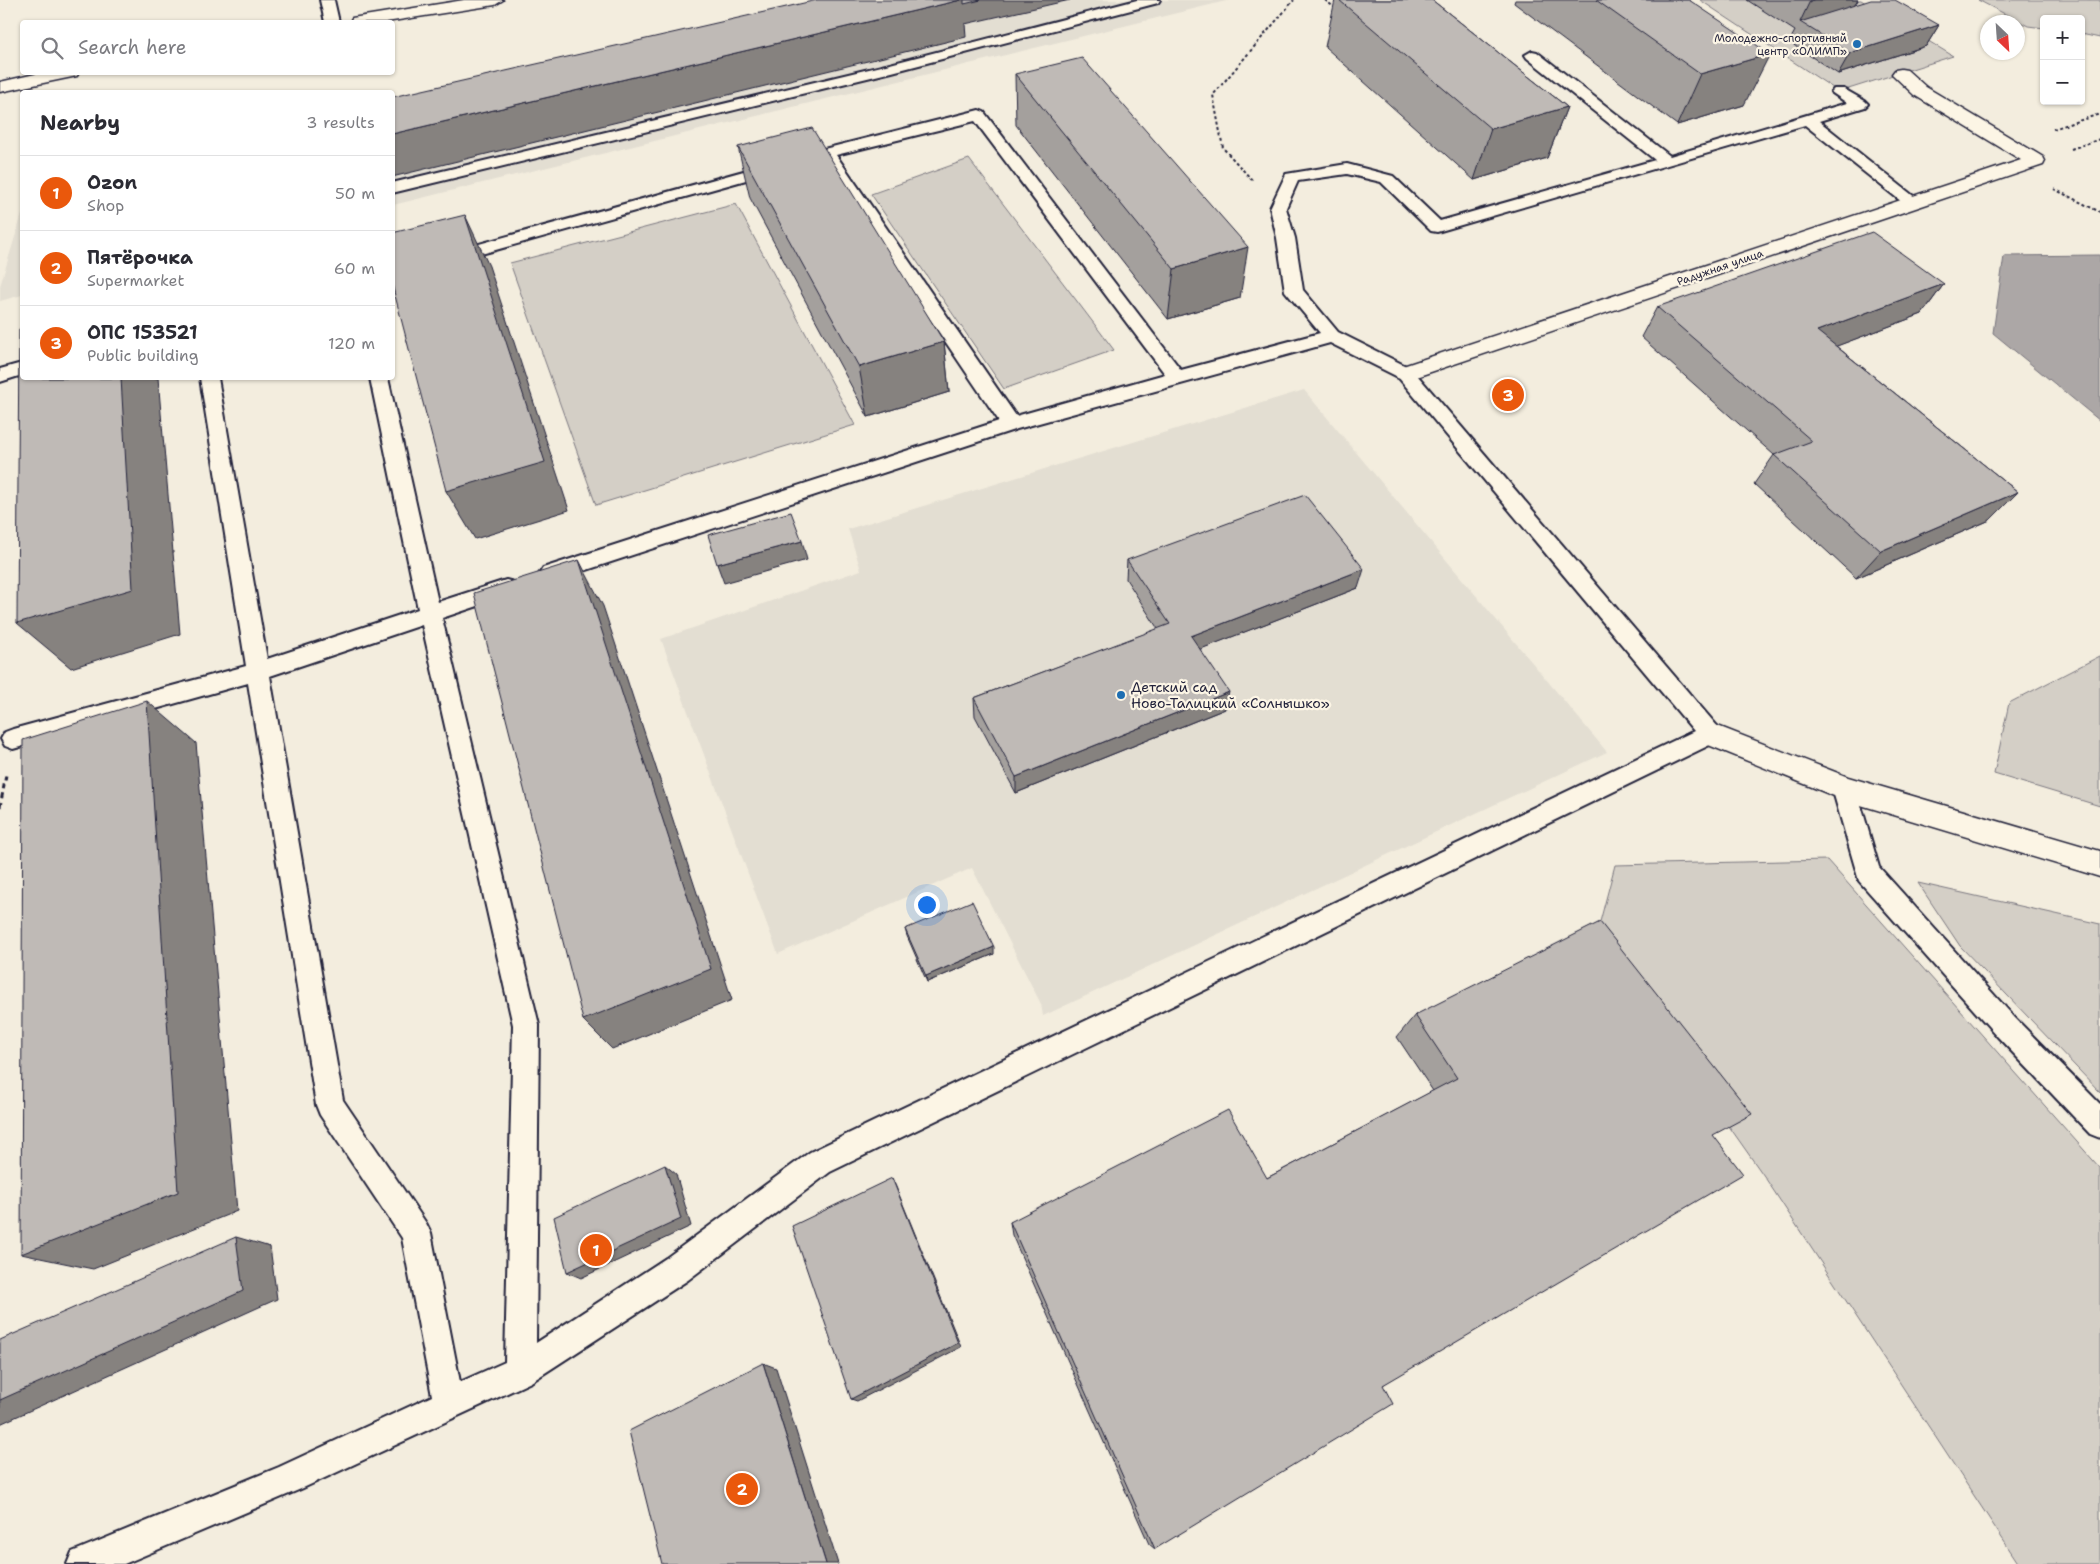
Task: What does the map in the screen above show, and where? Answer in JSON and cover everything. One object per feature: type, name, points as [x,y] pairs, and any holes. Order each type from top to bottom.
[{"type":"street","points":[[370,20],[495,0]]},
{"type":"street","name":"Радужная улица","points":[[1405,374],[2036,161],[1920,91],[1901,74]]},
{"type":"street","points":[[0,87],[57,75]]},
{"type":"street","points":[[1710,734],[1844,788],[2100,864]]},
{"type":"lane","points":[[326,0],[331,20]]},
{"type":"lane","points":[[395,187],[892,68],[1153,0]]},
{"type":"lane","points":[[1532,55],[1667,162]]},
{"type":"lane","points":[[84,1564],[290,1478],[520,1371],[676,1269],[820,1162],[1710,734],[1405,374],[1332,336],[1294,292],[1286,238],[1278,208],[1292,177],[1347,169],[1387,179],[1437,227],[1667,162],[1860,104],[1839,92]]},
{"type":"lane","points":[[806,158],[979,115],[1176,376]]},
{"type":"lane","points":[[1808,120],[1913,202]]},
{"type":"lane","points":[[826,153],[1011,424]]},
{"type":"lane","points":[[395,273],[787,164]]},
{"type":"lane","points":[[13,738],[259,671],[430,613],[1011,424],[1176,376],[1332,336]]},
{"type":"lane","points":[[0,376],[20,370]]},
{"type":"lane","points":[[208,380],[259,671],[330,1105],[416,1233],[449,1404]]},
{"type":"lane","points":[[379,380],[430,613],[526,1025],[520,1371]]},
{"type":"lane","points":[[1844,788],[1868,873],[2006,1026],[2100,1124]]},
{"type":"path","points":[[1278,208],[1223,148],[1213,94],[1294,0]]},
{"type":"path","points":[[1325,0],[1339,11]]},
{"type":"path","points":[[2047,186],[2100,212]]},
{"type":"shaded area","points":[[955,0],[1230,0],[395,205],[395,123]]},
{"type":"shaded area","points":[[1700,0],[1861,0],[1953,56],[1839,92]]},
{"type":"shaded area","points":[[1978,0],[2100,0],[2100,38],[2085,35],[2085,15],[2040,15],[2040,28],[2025,24],[2025,15],[2007,15]]},
{"type":"shaded area","points":[[969,159],[1114,350],[1004,389],[871,194]]},
{"type":"shaded area","points":[[736,204],[855,425],[596,505],[510,263]]},
{"type":"shaded area","points":[[20,221],[20,296],[0,301],[0,286]]},
{"type":"shaded area","points":[[2100,255],[2100,421],[1993,333],[2004,256]]},
{"type":"shaded area","name":"Детский сад Ново-Талицкий «Солнышко»","points":[[1304,390],[1607,752],[1043,1016],[1041,1004],[972,868],[778,954],[661,639],[861,570],[848,529]]},
{"type":"shaded area","points":[[2100,656],[2100,806],[1994,774],[2009,703]]},
{"type":"shaded area","points":[[1827,860],[2100,1168],[2100,1564],[2019,1564],[1764,1176],[1596,937],[1615,865]]},
{"type":"shaded area","points":[[1918,883],[2100,924],[2100,1092],[1960,946]]},
{"type":"building","points":[[817,0],[961,0],[395,133],[395,96]]},
{"type":"building","points":[[964,0],[981,0],[964,4]]},
{"type":"building","points":[[1339,0],[1432,0],[1567,107],[1491,129]]},
{"type":"building","points":[[1596,0],[1689,0],[1770,54],[1700,74]]},
{"type":"building","points":[[1871,0],[1895,0],[1939,25],[1850,53],[1800,22]]},
{"type":"building","points":[[1082,58],[1248,247],[1174,269],[1015,74]]},
{"type":"building","points":[[812,128],[944,342],[859,367],[738,147]]},
{"type":"building","points":[[465,215],[545,462],[446,491],[395,296],[395,232]]},
{"type":"building","points":[[1872,232],[1944,284],[1817,331],[2018,492],[1881,551],[1774,455],[1812,441],[1657,307]]},
{"type":"building","points":[[19,329],[20,380],[121,380],[133,589],[17,623]]},
{"type":"building","points":[[1305,495],[1364,569],[1191,636],[1229,692],[1016,777],[974,698],[1170,624],[1127,560]]},
{"type":"building","points":[[791,512],[802,541],[717,564],[708,535]]},
{"type":"building","points":[[579,560],[711,969],[583,1020],[474,593]]},
{"type":"building","points":[[147,701],[178,1192],[21,1254],[23,740]]},
{"type":"building","points":[[972,901],[994,947],[926,976],[905,929]]},
{"type":"building","points":[[1600,922],[1752,1114],[1713,1135],[1743,1174],[1383,1385],[1393,1404],[1155,1549],[1010,1222],[1228,1110],[1267,1178],[1457,1078],[1415,1015]]},
{"type":"building","points":[[665,1165],[681,1219],[567,1272],[554,1217]]},
{"type":"building","points":[[892,1178],[958,1343],[851,1399],[792,1226]]},
{"type":"building","points":[[236,1237],[243,1291],[0,1400],[0,1340]]},
{"type":"building","points":[[763,1363],[826,1564],[662,1564],[629,1431]]},
{"type":"place","name":"Молодежно-спортивный центр «ОЛИМП»","points":[[1857,44]]},
{"type":"place","name":"ОПС 153521","points":[[1508,395]]},
{"type":"place","name":"Детский сад Ново-Талицкий «Солнышко»","points":[[1121,695]]},
{"type":"place","name":"Ozon","points":[[596,1250]]},
{"type":"place","name":"Пятёрочка","points":[[742,1489]]}]
